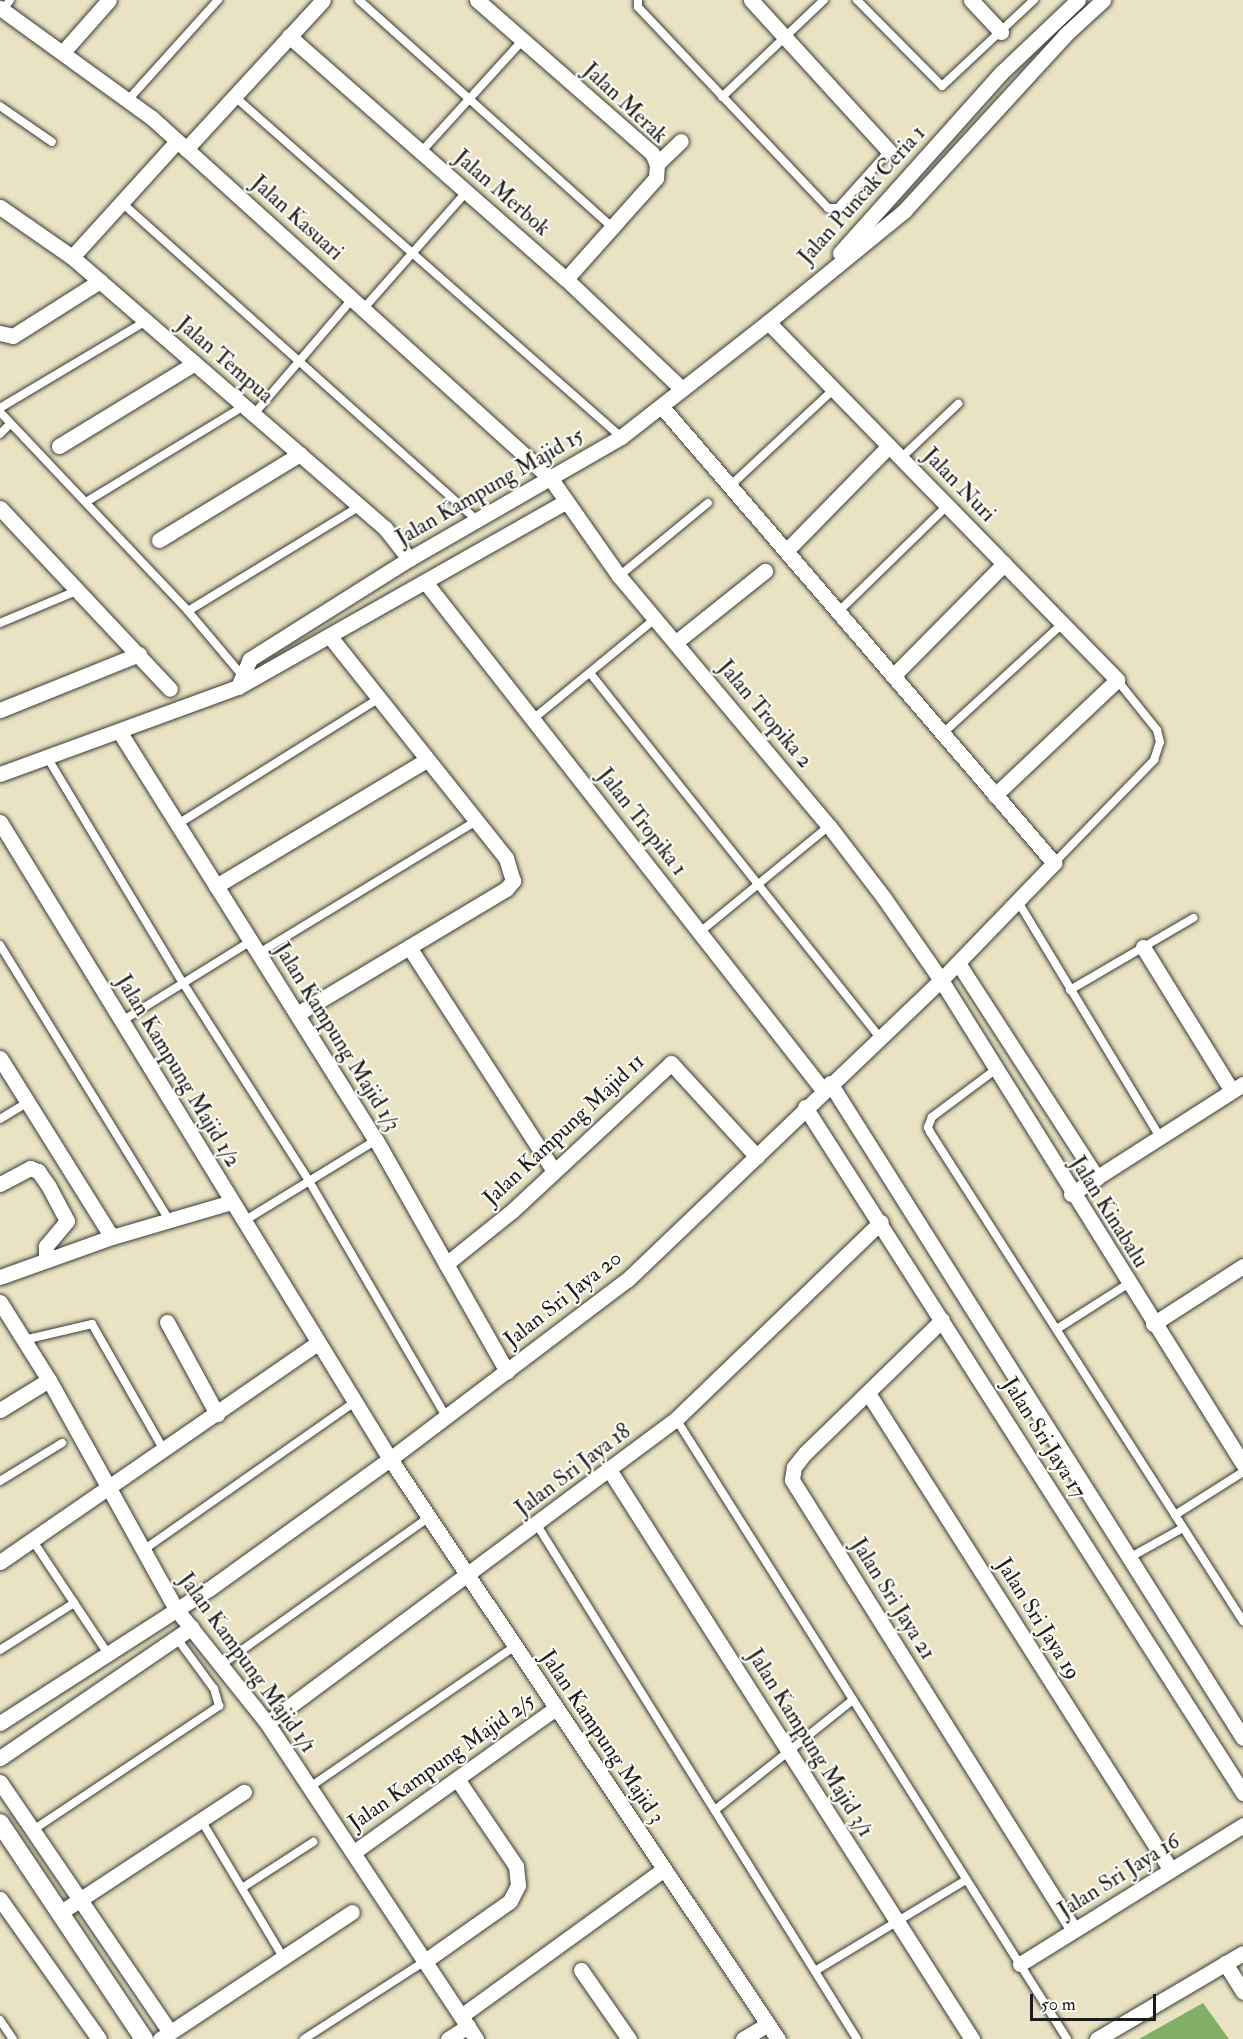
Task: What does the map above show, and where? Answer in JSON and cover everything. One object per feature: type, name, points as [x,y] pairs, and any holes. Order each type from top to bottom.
[{"type":"street","points":[[63,52],[109,0]]},
{"type":"street","points":[[72,257],[122,202],[234,96],[323,0]]},
{"type":"street","name":"Jalan Merak","points":[[477,0],[652,153],[657,164],[656,178],[566,279]]},
{"type":"street","points":[[751,0],[889,151]]},
{"type":"street","points":[[971,0],[1001,32]]},
{"type":"street","name":"Jalan Puncak Ceria 1","points":[[812,284],[1001,73],[1078,0]]},
{"type":"street","name":"Jalan Puncak Ceria 1","points":[[812,284],[904,211],[1065,35],[1103,0]]},
{"type":"street","name":"Jalan Kasuari","points":[[4,6],[128,100],[181,145],[359,303],[551,479]]},
{"type":"street","name":"Jalan Merbok","points":[[289,36],[566,279],[682,389]]},
{"type":"street","points":[[657,164],[681,141]]},
{"type":"street","name":"Jalan Tempua","points":[[0,207],[72,257],[385,528],[409,559]]},
{"type":"street","points":[[0,333],[13,336],[99,281]]},
{"type":"street","name":"Jalan Kampung Majid 15","points":[[240,681],[250,660],[409,559],[479,521],[621,437],[662,407],[812,284]]},
{"type":"street","name":"Jalan Nuri","points":[[768,322],[1117,680]]},
{"type":"street","points":[[59,446],[195,363]]},
{"type":"street","points":[[662,407],[1054,863]]},
{"type":"street","points":[[786,551],[889,446]]},
{"type":"street","points":[[159,540],[300,454]]},
{"type":"street","name":"Jalan Tropika 2","points":[[551,479],[619,576],[829,826],[941,980]]},
{"type":"street","name":"Jalan Kampung Majid 15","points":[[0,774],[119,731],[240,681],[330,637],[565,502]]},
{"type":"street","points":[[3,517],[80,590],[170,689]]},
{"type":"street","points":[[893,676],[1004,564]]},
{"type":"street","points":[[676,642],[765,571]]},
{"type":"street","name":"Jalan Tropika 1","points":[[426,583],[700,932],[827,1086]]},
{"type":"street","points":[[297,1014],[506,889],[513,881],[506,858],[425,761],[330,637]]},
{"type":"street","points":[[0,710],[139,654]]},
{"type":"street","points":[[995,795],[1117,680]]},
{"type":"street","name":"Jalan Kampung Majid 1/3","points":[[119,731],[376,1140],[507,1372]]},
{"type":"street","points":[[216,886],[425,761]]},
{"type":"street","name":"Jalan Kampung Majid 1/2","points":[[0,822],[390,1459]]},
{"type":"street","name":"Jalan Sri Jaya 20","points":[[0,1723],[176,1609],[390,1459],[627,1280],[757,1157],[805,1107],[941,980],[1016,899],[1054,863]]},
{"type":"street","points":[[409,947],[554,1171]]},
{"type":"street","points":[[1071,1194],[1237,1088],[1143,947]]},
{"type":"street","points":[[958,963],[1097,1178]]},
{"type":"street","name":"Jalan Kinabalu","points":[[941,980],[1071,1194],[1243,1464]]},
{"type":"street","points":[[0,1058],[112,1237]]},
{"type":"street","name":"Jalan Kampung Majid 11","points":[[446,1264],[512,1211],[671,1064],[757,1157]]},
{"type":"street","name":"Jalan Sri Jaya 17","points":[[827,1086],[1243,1738]]},
{"type":"street","name":"Jalan Sri Jaya 17","points":[[805,1107],[881,1222],[1243,1793]]},
{"type":"street","points":[[0,1185],[30,1168],[38,1171],[49,1186],[67,1221],[46,1246],[46,1260]]},
{"type":"street","points":[[0,1277],[112,1237],[232,1202]]},
{"type":"street","name":"Jalan Sri Jaya 18","points":[[267,1723],[610,1471],[676,1419],[881,1222]]},
{"type":"street","points":[[1153,1324],[1243,1266]]},
{"type":"street","name":"Jalan Kampung Majid 1/1","points":[[0,1302],[49,1380],[110,1490],[141,1552],[176,1609],[267,1723],[468,2027]]},
{"type":"street","name":"Jalan Sri Jaya 21","points":[[942,1320],[804,1453],[794,1467],[792,1480],[1074,1930]]},
{"type":"street","points":[[167,1322],[217,1414]]},
{"type":"street","points":[[0,1562],[110,1490],[318,1343]]},
{"type":"street","points":[[0,1410],[49,1380]]},
{"type":"street","name":"Jalan Sri Jaya 19","points":[[868,1393],[1171,1870]]},
{"type":"street","name":"Jalan Kampung Majid 3","points":[[390,1459],[778,2039]]},
{"type":"street","name":"Jalan Kampung Majid 3/1","points":[[610,1471],[972,2039]]},
{"type":"street","points":[[0,1758],[192,1627]]},
{"type":"street","name":"Jalan Kampung Majid 2/5","points":[[354,1852],[556,1708]]},
{"type":"street","points":[[425,1961],[510,1901],[518,1885],[516,1866],[457,1779]]},
{"type":"street","points":[[0,1782],[80,1898],[165,2035],[352,1912]]},
{"type":"street","points":[[61,1912],[244,1792]]},
{"type":"street","points":[[0,1824],[61,1912],[141,2038]]},
{"type":"street","name":"Jalan Sri Jaya 16","points":[[1020,1964],[1243,1826]]},
{"type":"street","points":[[448,2039],[468,2027],[664,1869]]},
{"type":"street","points":[[0,1899],[99,2039]]},
{"type":"street","points":[[1097,2039],[1243,1953]]},
{"type":"street","points":[[1225,1963],[1243,1992]]},
{"type":"street","points":[[581,1970],[629,2039]]},
{"type":"street","points":[[743,2039],[768,2024]]},
{"type":"lane","points":[[128,100],[218,0]]},
{"type":"lane","points":[[358,0],[611,226]]},
{"type":"lane","points":[[638,0],[638,7],[828,208],[838,208],[889,151]]},
{"type":"lane","points":[[722,97],[824,0]]},
{"type":"lane","points":[[857,0],[942,86],[1034,0]]},
{"type":"lane","points":[[421,152],[523,40]]},
{"type":"lane","points":[[234,96],[621,437]]},
{"type":"lane","points":[[0,106],[52,142]]},
{"type":"lane","points":[[86,502],[249,410],[413,253],[466,192]]},
{"type":"lane","points":[[122,202],[302,360],[479,521]]},
{"type":"lane","points":[[146,321],[0,410],[10,424],[188,611],[240,681]]},
{"type":"lane","points":[[730,486],[834,389]]},
{"type":"lane","points":[[901,458],[958,404]]},
{"type":"lane","points":[[0,434],[10,424]]},
{"type":"lane","points":[[619,576],[708,503]]},
{"type":"lane","points":[[188,611],[360,506]]},
{"type":"lane","points":[[838,612],[947,506]]},
{"type":"lane","points":[[0,623],[80,590]]},
{"type":"lane","points":[[533,719],[656,618]]},
{"type":"lane","points":[[942,734],[1062,624]]},
{"type":"lane","points":[[590,674],[756,885],[880,1037]]},
{"type":"lane","points":[[1054,863],[1154,760],[1160,742],[1157,730],[1117,680]]},
{"type":"lane","points":[[178,824],[378,699]]},
{"type":"lane","points":[[47,757],[183,983],[309,1182],[446,1416]]},
{"type":"lane","points":[[122,1022],[183,983],[255,947],[476,821]]},
{"type":"lane","points":[[700,932],[829,826]]},
{"type":"lane","points":[[1016,899],[1160,1137]]},
{"type":"lane","points":[[1071,990],[1193,918]]},
{"type":"lane","points":[[0,945],[169,1220]]},
{"type":"lane","points":[[995,1070],[932,1117],[927,1127],[1243,1621]]},
{"type":"lane","points":[[0,1119],[27,1103]]},
{"type":"lane","points":[[244,1221],[376,1140]]},
{"type":"lane","points":[[1057,1329],[1128,1284]]},
{"type":"lane","points":[[24,1340],[92,1324],[164,1451]]},
{"type":"lane","points":[[141,1552],[355,1402]]},
{"type":"lane","points":[[676,1419],[1067,2039]]},
{"type":"lane","points":[[0,1481],[62,1443]]},
{"type":"lane","points":[[1175,1515],[1243,1472]]},
{"type":"lane","points":[[221,1665],[429,1517]]},
{"type":"lane","points":[[537,1525],[857,2039]]},
{"type":"lane","points":[[1129,1558],[1183,1527]]},
{"type":"lane","points":[[33,1541],[108,1654]]},
{"type":"lane","points":[[0,1650],[74,1603]]},
{"type":"lane","points":[[33,1830],[219,1706],[214,1689],[176,1637]]},
{"type":"lane","points":[[310,1787],[515,1646]]},
{"type":"lane","points":[[715,1810],[853,1700]]},
{"type":"lane","points":[[201,1820],[283,1957]]},
{"type":"lane","points":[[242,1888],[313,1842]]},
{"type":"lane","points":[[815,1971],[966,1880]]},
{"type":"lane","points":[[304,2039],[425,1961]]},
{"type":"lane","points":[[0,2019],[13,2039]]},
{"type":"green space","points":[[1203,2003],[1229,2039],[1139,2039]]}]
